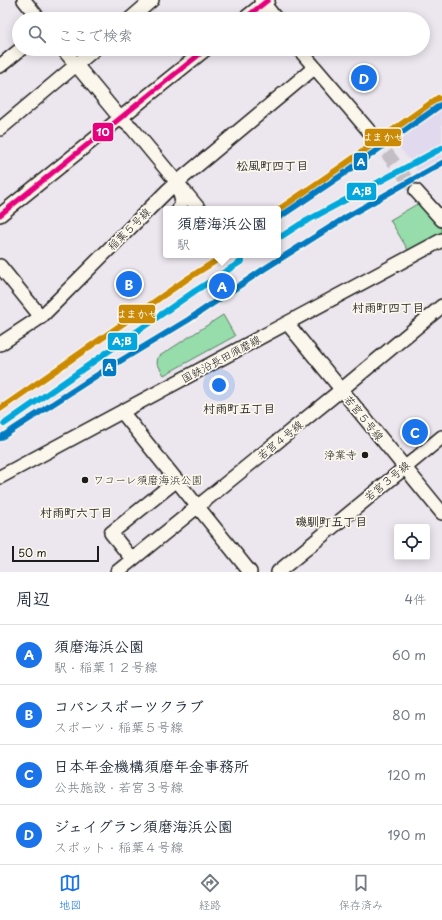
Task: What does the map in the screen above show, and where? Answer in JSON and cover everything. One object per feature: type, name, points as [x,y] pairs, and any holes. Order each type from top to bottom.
[{"type":"street","points":[[24,0],[33,12]]},
{"type":"street","points":[[138,12],[152,0]]},
{"type":"street","points":[[252,12],[264,1],[271,12]]},
{"type":"street","points":[[0,66],[12,56]]},
{"type":"street","points":[[69,56],[120,118],[132,128],[176,183],[197,206]]},
{"type":"street","points":[[0,129],[87,56]]},
{"type":"street","points":[[0,216],[197,56]]},
{"type":"street","points":[[305,56],[375,138]]},
{"type":"street","name":"稲葉５号線","points":[[0,344],[41,317],[176,183],[314,68]]},
{"type":"street","points":[[176,183],[182,202],[180,206]]},
{"type":"street","points":[[416,191],[442,220]]},
{"type":"street","name":"国鉄沿長田須磨線","points":[[0,477],[442,240]]},
{"type":"street","points":[[0,266],[41,317]]},
{"type":"street","name":"若宮４号線","points":[[117,572],[442,307]]},
{"type":"street","name":"若宮５号線","points":[[287,323],[442,513]]},
{"type":"street","points":[[122,412],[250,572]]},
{"type":"street","name":"若宮３号線","points":[[278,572],[442,437]]},
{"type":"street","points":[[132,559],[111,533],[177,480]]},
{"type":"shaded area","points":[[442,95],[442,169],[424,179],[388,133]]},
{"type":"green space","points":[[419,203],[442,229],[442,234],[408,250],[390,220]]},
{"type":"green space","points":[[223,315],[235,336],[164,375],[157,363],[158,357]]},
{"type":"tunnel","points":[[375,138],[416,191]]},
{"type":"transit line","name":"10","points":[[253,12],[268,0]]},
{"type":"transit line","name":"10","points":[[0,215],[197,56]]},
{"type":"transit line","name":"はまかぜ","points":[[281,208],[438,98]]},
{"type":"transit line","name":"A","points":[[281,216],[442,104]]},
{"type":"transit line","name":"A;B","points":[[282,236],[299,225],[442,148]]},
{"type":"transit line","name":"A","points":[[0,438],[102,372],[188,320],[264,269],[348,216],[442,163]]},
{"type":"transit line","name":"はまかぜ","points":[[0,409],[187,279],[220,258]]},
{"type":"transit line","name":"A;B","points":[[4,424],[195,291],[242,261]]},
{"type":"place","name":"ジェイグラン須磨海浜公園","points":[[364,78]]},
{"type":"place","name":"コパンスポーツクラブ","points":[[129,284]]},
{"type":"place","name":"須磨海浜公園","points":[[222,286]]},
{"type":"place","name":"日本年金機構須磨年金事務所","points":[[415,432]]},
{"type":"place","name":"浄業寺","points":[[365,455]]},
{"type":"place","name":"ワコーレ須磨海浜公園","points":[[85,480]]},
{"type":"district","name":"松風町四丁目","points":[[272,166]]},
{"type":"district","name":"村雨町四丁目","points":[[388,308]]},
{"type":"district","name":"村雨町五丁目","points":[[239,409]]},
{"type":"district","name":"村雨町六丁目","points":[[76,513]]},
{"type":"district","name":"磯馴町五丁目","points":[[331,522]]}]
